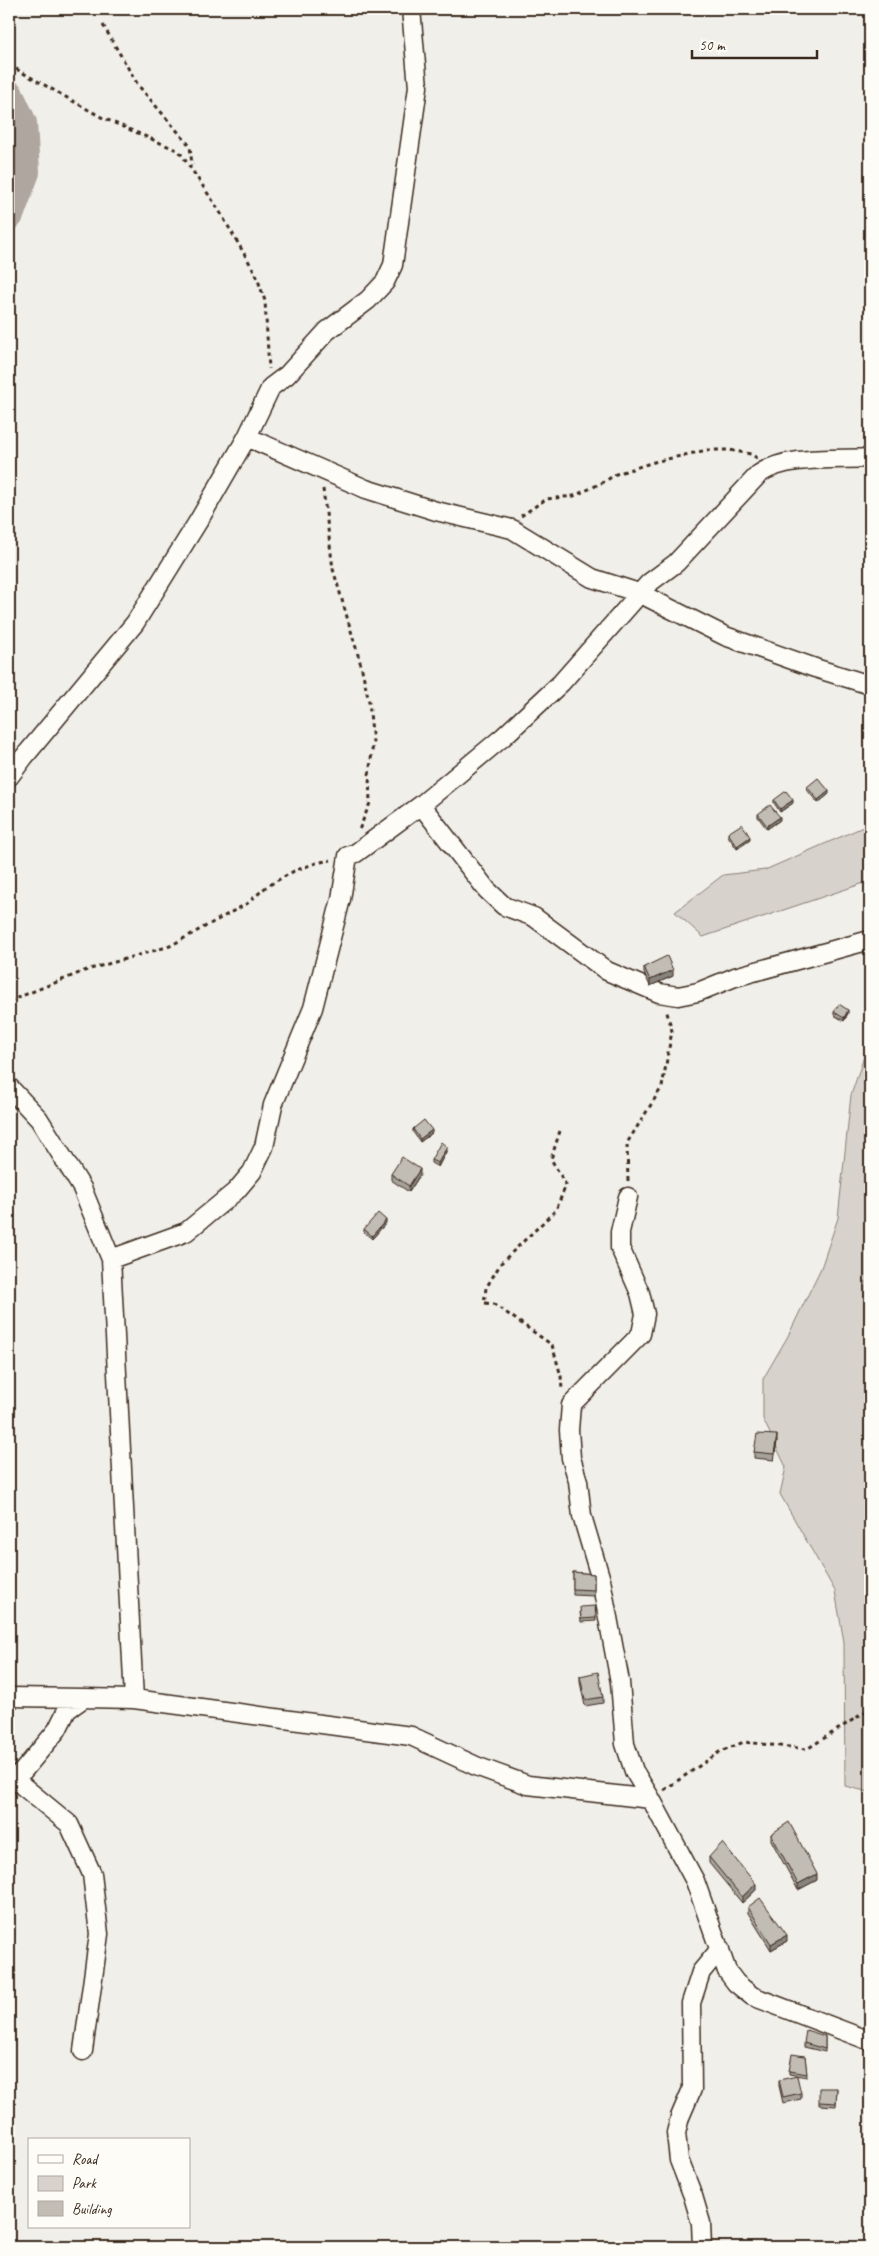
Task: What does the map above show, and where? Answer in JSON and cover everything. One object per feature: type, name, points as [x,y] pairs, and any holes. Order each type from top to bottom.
[{"type":"street","points":[[9,777],[24,756],[135,623],[199,520],[247,437],[271,387],[286,375],[327,331],[368,300],[385,282],[393,265],[418,87],[411,9]]},
{"type":"street","points":[[247,437],[366,489],[436,511],[512,529],[592,578],[639,593],[725,636],[815,668],[870,685]]},
{"type":"street","points":[[112,1260],[186,1232],[236,1192],[252,1172],[264,1147],[273,1105],[312,1008],[341,899],[348,856],[422,805],[502,737],[561,683],[597,644],[639,593],[676,563],[759,474],[770,467],[784,463],[870,458]]},
{"type":"street","points":[[422,805],[487,890],[504,906],[534,917],[607,971],[632,983],[664,994],[678,996],[698,992],[735,977],[870,940]]},
{"type":"street","points":[[9,1087],[39,1119],[82,1188],[112,1260],[134,1699]]},
{"type":"street","points":[[628,1197],[620,1232],[620,1248],[640,1293],[645,1314],[642,1334],[571,1405],[569,1430],[571,1458],[578,1481],[582,1516],[600,1580],[620,1682],[625,1744],[634,1771],[695,1882],[727,1971],[736,1983],[752,1996],[870,2040]]},
{"type":"street","points":[[9,1696],[134,1699],[411,1736],[476,1766],[528,1785],[651,1799]]},
{"type":"street","points":[[83,2051],[99,1934],[92,1874],[70,1824],[11,1780],[23,1771],[57,1730],[67,1710],[84,1698]]},
{"type":"street","points":[[702,2247],[701,2223],[679,2160],[676,2133],[680,2117],[692,2089],[691,2003],[701,1972],[720,1949]]},
{"type":"path","points":[[103,25],[138,85],[190,146],[192,168]]},
{"type":"path","points":[[9,65],[103,118],[180,151],[256,274],[265,301],[271,387]]},
{"type":"path","points":[[504,528],[546,499],[574,496],[604,482],[616,474],[654,462],[707,450],[730,450],[750,454],[770,467]]},
{"type":"path","points":[[9,1001],[87,970],[170,946],[248,903],[266,888],[294,871],[316,863],[348,856],[370,804],[369,776],[373,743],[369,702],[363,674],[332,569],[321,469]]},
{"type":"path","points":[[628,1197],[627,1142],[662,1087],[672,1031],[667,1015],[664,994]]},
{"type":"path","points":[[560,1131],[551,1159],[566,1185],[556,1210],[501,1263],[486,1288],[484,1303],[494,1304],[552,1345],[561,1376],[562,1401],[571,1405]]},
{"type":"path","points":[[651,1799],[721,1751],[744,1742],[807,1749],[870,1709]]},
{"type":"green space","points":[[870,824],[870,881],[703,937],[675,912],[723,875],[765,870]]},
{"type":"green space","points":[[870,1039],[869,1792],[845,1786],[844,1642],[835,1591],[780,1494],[786,1467],[763,1419],[763,1379],[788,1336],[821,1268],[838,1218],[851,1095]]},
{"type":"building","points":[[818,778],[829,791],[818,800],[807,787]]},
{"type":"building","points":[[786,791],[793,800],[780,809],[774,800]]},
{"type":"building","points":[[770,805],[780,817],[767,826],[758,814]]},
{"type":"building","points":[[742,824],[750,837],[737,846],[728,833]]},
{"type":"building","points":[[667,956],[673,970],[650,980],[644,967]]},
{"type":"building","points":[[839,1004],[848,1010],[844,1018],[834,1012]]},
{"type":"building","points":[[424,1120],[432,1130],[420,1139],[413,1129]]},
{"type":"building","points":[[441,1142],[447,1147],[438,1163],[431,1160]]},
{"type":"building","points":[[402,1157],[420,1169],[409,1186],[391,1174]]},
{"type":"building","points":[[378,1213],[386,1220],[372,1236],[364,1229]]},
{"type":"building","points":[[757,1434],[777,1435],[774,1454],[754,1452]]},
{"type":"building","points":[[573,1572],[594,1574],[594,1590],[573,1589]]},
{"type":"building","points":[[595,1606],[596,1618],[581,1619],[580,1607]]},
{"type":"building","points":[[598,1672],[603,1697],[585,1700],[580,1676]]},
{"type":"building","points":[[789,1822],[817,1874],[798,1884],[771,1834]]},
{"type":"building","points":[[722,1843],[756,1884],[742,1897],[709,1857]]},
{"type":"building","points":[[760,1898],[787,1935],[771,1944],[748,1907]]},
{"type":"building","points":[[806,2030],[825,2036],[825,2049],[804,2043]]},
{"type":"building","points":[[792,2054],[805,2056],[807,2074],[789,2071]]},
{"type":"building","points":[[797,2076],[801,2093],[783,2097],[779,2080]]},
{"type":"building","points":[[819,2088],[837,2088],[836,2103],[819,2102]]},
{"type":"waterway","points":[[9,95],[22,123],[25,172],[9,215]]}]
